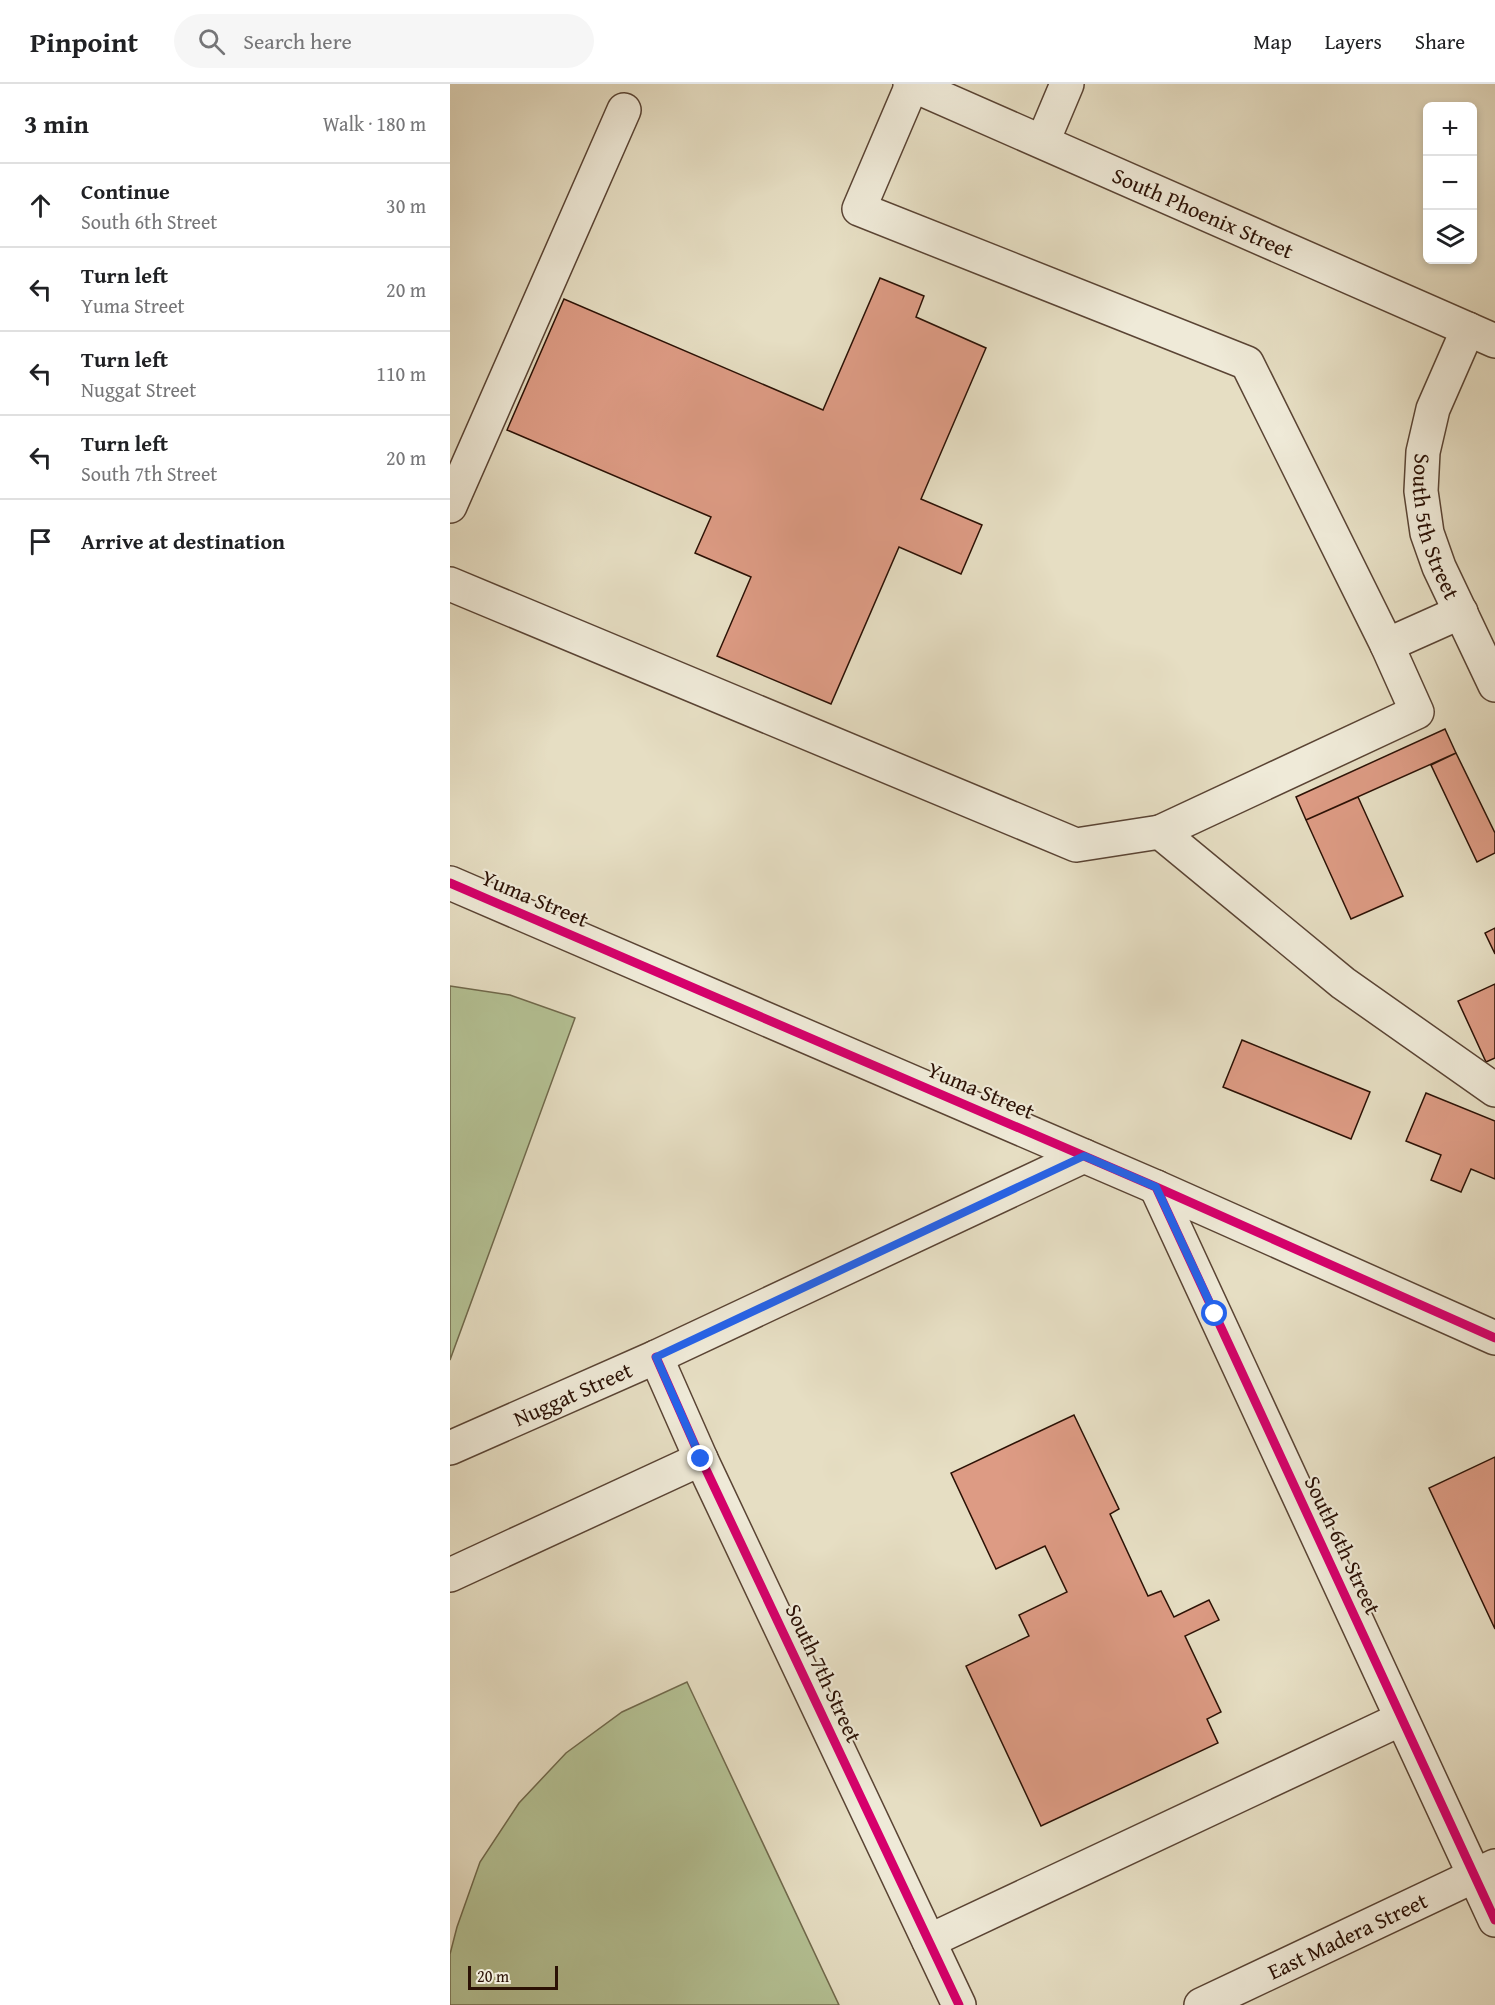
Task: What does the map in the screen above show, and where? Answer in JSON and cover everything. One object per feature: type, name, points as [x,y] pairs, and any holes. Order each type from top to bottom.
[{"type":"street","points":[[450,584],[1076,845],[1160,832],[1417,712],[1387,645],[1247,363],[859,208],[911,84]]},
{"type":"street","name":"South Phoenix Street","points":[[911,84],[1482,335]]},
{"type":"street","points":[[1043,141],[1067,84]]},
{"type":"street","points":[[450,506],[624,110]]},
{"type":"street","name":"South 5th Street","points":[[1482,335],[1433,409],[1423,452],[1421,491],[1427,532],[1439,567],[1495,685]]},
{"type":"street","points":[[1387,645],[1461,612]]},
{"type":"street","points":[[1160,832],[1343,983],[1495,1090]]},
{"type":"street","name":"Yuma Street","points":[[450,883],[1156,1187],[1495,1338]]},
{"type":"street","name":"Nuggat Street","points":[[450,1448],[656,1357],[1084,1156]]},
{"type":"street","name":"South 6th Street","points":[[1156,1187],[1401,1719],[1485,1871],[1495,1920]]},
{"type":"street","name":"South 7th Street","points":[[656,1357],[701,1459],[960,2005]]},
{"type":"street","points":[[450,1575],[701,1459]]},
{"type":"street","points":[[929,1941],[1401,1719]]},
{"type":"street","name":"East Madera Street","points":[[1201,2005],[1485,1871]]},
{"type":"green space","points":[[450,986],[510,995],[575,1018],[450,1360]]},
{"type":"green space","points":[[687,1682],[839,2005],[450,2005],[450,1954],[457,1927],[480,1862],[519,1803],[566,1753],[622,1712]]},
{"type":"building","points":[[880,278],[924,296],[916,317],[986,348],[921,499],[982,525],[961,574],[899,547],[831,704],[717,656],[751,577],[695,553],[711,517],[507,430],[564,299],[823,410]]},
{"type":"building","points":[[1445,729],[1456,753],[1306,820],[1296,797]]},
{"type":"building","points":[[1456,753],[1495,833],[1495,853],[1477,862],[1431,765]]},
{"type":"building","points":[[1358,797],[1403,896],[1351,919],[1306,820]]},
{"type":"building","points":[[1495,928],[1495,954],[1485,933]]},
{"type":"building","points":[[1495,984],[1495,1058],[1486,1062],[1458,1001]]},
{"type":"building","points":[[1242,1040],[1370,1092],[1351,1139],[1223,1087]]},
{"type":"building","points":[[1426,1093],[1495,1121],[1495,1179],[1471,1169],[1461,1192],[1431,1180],[1441,1155],[1406,1141]]},
{"type":"building","points":[[1074,1415],[1119,1509],[1110,1514],[1148,1596],[1161,1591],[1174,1617],[1209,1600],[1219,1620],[1185,1636],[1221,1712],[1207,1719],[1218,1743],[1041,1826],[966,1666],[1029,1636],[1019,1615],[1067,1592],[1045,1546],[996,1569],[951,1473]]},
{"type":"building","points":[[1495,1457],[1495,1629],[1429,1488]]},
{"type":"cycle path","points":[[450,883],[1156,1187],[1495,1338]]},
{"type":"cycle path","points":[[1156,1187],[1495,1920]]},
{"type":"cycle path","points":[[656,1357],[701,1459],[959,2005]]},
{"type":"route","points":[[701,1459],[656,1357],[1084,1156],[1156,1187],[1215,1314]]}]
